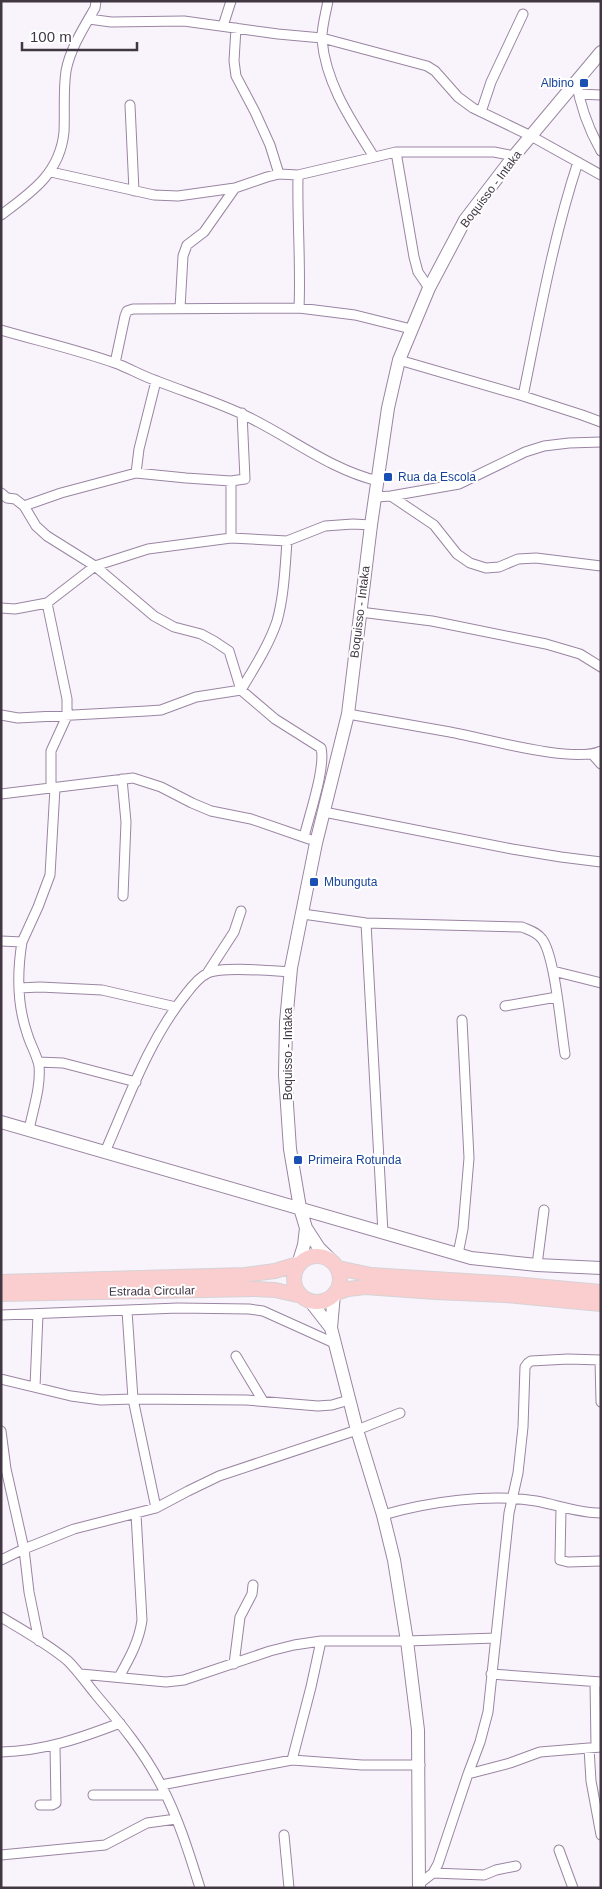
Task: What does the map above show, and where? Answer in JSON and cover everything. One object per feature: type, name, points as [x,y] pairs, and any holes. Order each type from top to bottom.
[{"type":"main road","points":[[601,1292],[371,1275],[336,1265],[327,1258],[320,1256],[312,1256],[298,1264],[294,1277],[294,1284],[306,1298],[323,1301],[334,1294],[348,1289],[365,1287],[505,1295],[601,1304]]},
{"type":"main road","name":"Estrada Circular","points":[[1,1282],[246,1275],[276,1271],[298,1264]]},
{"type":"main road","points":[[334,1294],[340,1284],[340,1273],[336,1265]]},
{"type":"main road","name":"Estrada Circular","points":[[1,1294],[254,1289],[275,1290],[306,1298]]},
{"type":"street","points":[[1,215],[20,201],[51,172],[56,162],[63,134],[66,71],[70,57],[95,8],[96,1]]},
{"type":"street","points":[[223,26],[231,1]]},
{"type":"street","points":[[328,1],[322,38],[326,60],[334,87],[345,111],[374,157]]},
{"type":"street","points":[[481,112],[491,82],[523,14]]},
{"type":"street","points":[[89,19],[111,22],[184,21],[322,38],[427,66],[435,71],[458,97],[473,108],[531,136],[601,175]]},
{"type":"street","points":[[236,28],[234,61],[236,76],[270,145],[279,174]]},
{"type":"street","name":"Boquisso - Intaka","points":[[306,1228],[300,1208],[290,1149],[285,1075],[286,1022],[291,972],[316,843],[348,714],[371,525],[388,408],[399,360],[429,288],[465,220],[514,156],[601,52]]},
{"type":"street","points":[[576,80],[578,94],[590,131],[601,151]]},
{"type":"street","points":[[578,94],[601,95]]},
{"type":"street","points":[[130,105],[134,191]]},
{"type":"street","points":[[51,172],[154,195],[178,196],[235,188],[279,174],[298,175],[396,152],[494,152],[514,156]]},
{"type":"street","points":[[396,152],[404,210],[414,257],[418,272],[429,288]]},
{"type":"street","points":[[523,396],[550,266],[578,162]]},
{"type":"street","points":[[298,175],[300,308]]},
{"type":"street","points":[[180,308],[183,256],[187,246],[204,232],[235,188]]},
{"type":"street","points":[[115,363],[125,316],[127,312],[133,309],[300,308],[355,315],[411,329]]},
{"type":"street","points":[[1,330],[115,363],[242,414],[280,433],[329,463],[360,476],[378,481]]},
{"type":"street","points":[[399,360],[523,396],[601,422]]},
{"type":"street","points":[[136,473],[139,449],[156,381]]},
{"type":"street","points":[[24,506],[60,493],[136,473],[231,481],[243,480],[246,477],[242,414]]},
{"type":"street","points":[[376,497],[459,484],[525,452],[544,446],[601,442]]},
{"type":"street","points":[[231,481],[231,538]]},
{"type":"street","points":[[391,496],[434,525],[457,554],[470,563],[486,568],[499,567],[518,559],[536,558],[601,566]]},
{"type":"street","points":[[3,497],[15,499],[24,506],[36,526],[47,536],[95,566],[154,616],[174,627],[201,634],[229,651],[241,690],[276,719],[321,748],[322,754],[318,779],[304,838]]},
{"type":"street","points":[[1,608],[15,609],[47,603],[95,566],[148,549],[231,538],[287,541],[325,526],[371,525]]},
{"type":"street","points":[[241,690],[270,638],[276,622],[282,600],[287,541]]},
{"type":"street","points":[[28,1130],[39,1084],[38,1062],[26,1032],[20,1006],[19,988],[22,942],[50,875],[53,788],[52,751],[67,716],[67,700],[47,603]]},
{"type":"street","points":[[360,612],[432,621],[562,648],[580,654],[601,667]]},
{"type":"street","points":[[1,715],[18,718],[161,710],[196,697],[241,690]]},
{"type":"street","points":[[348,714],[534,749],[576,755],[597,753],[601,764]]},
{"type":"street","points":[[1,794],[133,778],[162,787],[211,811],[251,819],[316,843]]},
{"type":"street","points":[[122,779],[126,822],[123,896]]},
{"type":"street","points":[[324,812],[561,858],[601,862]]},
{"type":"street","points":[[105,1152],[155,1038],[195,983],[208,972],[234,932],[241,911]]},
{"type":"street","points":[[303,914],[366,923],[522,927],[536,933],[541,937],[546,946],[553,971],[565,1054]]},
{"type":"street","points":[[366,923],[383,1233]]},
{"type":"street","points":[[1,941],[22,942]]},
{"type":"street","points":[[208,972],[222,970],[291,972]]},
{"type":"street","points":[[553,971],[601,982]]},
{"type":"street","points":[[19,988],[59,987],[102,990],[176,1007]]},
{"type":"street","points":[[506,1006],[556,997]]},
{"type":"street","points":[[458,1254],[463,1229],[469,1158],[462,1020]]},
{"type":"street","points":[[38,1062],[63,1063],[136,1082]]},
{"type":"street","points":[[1,1122],[471,1258],[537,1265],[601,1268]]},
{"type":"street","points":[[537,1265],[544,1210]]},
{"type":"street","points":[[298,1264],[304,1245],[306,1228]]},
{"type":"street","points":[[306,1228],[318,1248],[336,1265]]},
{"type":"street","points":[[334,1294],[330,1328],[357,1430],[383,1515],[394,1560],[407,1641],[418,1730],[420,1765],[419,1886]]},
{"type":"street","points":[[306,1298],[330,1328]]},
{"type":"street","points":[[1,1315],[226,1307],[263,1311],[334,1343]]},
{"type":"street","points":[[127,1311],[133,1398],[156,1508]]},
{"type":"street","points":[[35,1387],[38,1314]]},
{"type":"street","points":[[236,1356],[263,1401]]},
{"type":"street","points":[[419,1886],[438,1864],[484,1729],[488,1712],[509,1514],[513,1499],[523,1427],[525,1367],[528,1363],[568,1359],[600,1360],[601,1402]]},
{"type":"street","points":[[1,1379],[71,1396],[101,1400],[133,1398],[263,1401],[318,1406],[332,1405],[349,1400]]},
{"type":"street","points":[[1,1560],[74,1529],[102,1520],[136,1514],[156,1508],[188,1490],[219,1476],[357,1430],[400,1413]]},
{"type":"street","points":[[1,1431],[6,1469],[24,1549],[29,1592],[40,1640]]},
{"type":"street","points":[[383,1515],[405,1508],[444,1502],[513,1499],[537,1501],[561,1508],[601,1513]]},
{"type":"street","points":[[561,1508],[560,1560],[568,1562],[601,1561]]},
{"type":"street","points":[[119,1677],[135,1647],[142,1620],[136,1514]]},
{"type":"street","points":[[234,1664],[240,1617],[252,1594],[253,1584]]},
{"type":"street","points":[[1,1617],[40,1640],[81,1674],[94,1693],[135,1742],[162,1785],[200,1888]]},
{"type":"street","points":[[81,1674],[166,1682],[184,1680],[294,1645],[321,1641],[496,1638]]},
{"type":"street","points":[[292,1760],[321,1641]]},
{"type":"street","points":[[492,1674],[598,1682],[595,1747],[591,1781],[601,1835]]},
{"type":"street","points":[[1,1752],[21,1752],[55,1746],[120,1723]]},
{"type":"street","points":[[40,1805],[56,1803],[55,1746]]},
{"type":"street","points":[[468,1774],[510,1763],[540,1752],[595,1747]]},
{"type":"street","points":[[162,1785],[292,1760],[377,1766],[420,1765]]},
{"type":"street","points":[[93,1795],[166,1795]]},
{"type":"street","points":[[1,1855],[105,1845],[147,1823],[176,1820]]},
{"type":"street","points":[[284,1835],[289,1888]]},
{"type":"street","points":[[559,1850],[573,1888]]},
{"type":"street","points":[[432,1873],[484,1875],[496,1870],[516,1866]]},
{"type":"place","name":"Albino","points":[[584,83]]},
{"type":"place","name":"Rua da Escola","points":[[388,477]]},
{"type":"place","name":"Mbunguta","points":[[314,882]]},
{"type":"place","name":"Primeira Rotunda","points":[[298,1160]]}]
